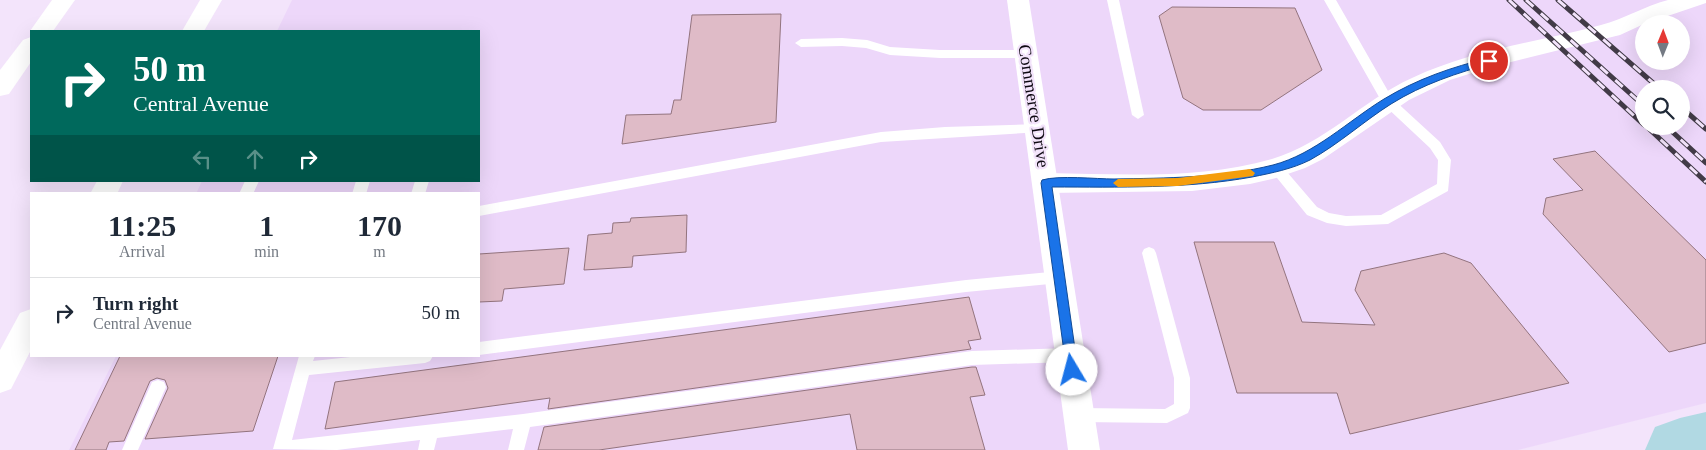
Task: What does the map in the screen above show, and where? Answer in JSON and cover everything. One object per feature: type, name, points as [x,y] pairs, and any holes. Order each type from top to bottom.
[{"type":"main road","points":[[42,30],[64,0]]},
{"type":"main road","points":[[195,30],[211,0]]},
{"type":"main road","name":"Commerce Drive","points":[[1018,0],[1084,450]]},
{"type":"main road","points":[[1046,183],[1178,182],[1232,177],[1276,168],[1306,157],[1387,101],[1420,84],[1457,69],[1613,30],[1657,11],[1698,0]]},
{"type":"main road","points":[[0,88],[30,46]]},
{"type":"main road","points":[[0,379],[30,324]]},
{"type":"lane","points":[[1113,0],[1138,115]]},
{"type":"lane","points":[[1276,168],[1312,211],[1327,218],[1346,221],[1383,220],[1443,187],[1445,160],[1435,145],[1387,101],[1330,0]]},
{"type":"lane","points":[[801,43],[842,42],[867,44],[890,51],[940,54],[1026,54]]},
{"type":"lane","points":[[480,211],[881,137],[954,131],[1038,128]]},
{"type":"lane","points":[[1079,415],[1167,416],[1182,408],[1182,378],[1149,254]]},
{"type":"lane","points":[[480,349],[966,286],[1060,277]]},
{"type":"lane","points":[[408,357],[305,363],[286,449],[522,421],[972,358],[1069,355]]},
{"type":"lane","points":[[130,450],[158,387]]},
{"type":"lane","points":[[516,450],[522,421]]},
{"type":"lane","points":[[426,450],[430,432]]},
{"type":"shaded area","points":[[292,0],[1706,0],[1706,403],[1518,450],[69,450],[116,357],[480,357],[480,192],[197,192],[202,182],[480,182],[480,30],[277,30]]},
{"type":"building","points":[[1172,7],[1295,8],[1322,70],[1261,110],[1203,110],[1183,98],[1159,16]]},
{"type":"building","points":[[781,14],[776,122],[622,144],[626,115],[671,114],[674,100],[681,100],[692,15]]},
{"type":"building","points":[[1595,151],[1706,260],[1706,343],[1669,352],[1543,214],[1546,198],[1583,190],[1553,159]]},
{"type":"building","points":[[687,215],[686,252],[633,256],[632,267],[584,270],[588,235],[612,233],[613,223],[630,222],[631,218]]},
{"type":"building","points":[[1194,242],[1274,242],[1302,322],[1375,325],[1355,290],[1361,271],[1444,253],[1471,263],[1569,383],[1350,434],[1337,393],[1237,393]]},
{"type":"building","points":[[569,248],[564,284],[504,289],[502,301],[480,302],[480,254]]},
{"type":"building","points":[[969,297],[981,339],[968,341],[971,349],[548,409],[550,398],[325,429],[335,382]]},
{"type":"building","points":[[120,357],[278,357],[253,431],[145,439],[168,388],[165,380],[157,378],[150,381],[124,441],[109,442],[106,450],[75,450]]},
{"type":"building","points":[[976,367],[985,395],[970,397],[985,450],[857,450],[850,414],[599,450],[538,450],[544,427]]},
{"type":"waterway","points":[[1680,450],[1706,444]]},
{"type":"railway","points":[[1509,0],[1635,117]]},
{"type":"railway","points":[[1526,0],[1635,98]]},
{"type":"railway","points":[[1558,0],[1650,80]]},
{"type":"railway","points":[[1690,115],[1706,129]]},
{"type":"railway","points":[[1656,135],[1706,182]]},
{"type":"railway","points":[[1676,135],[1706,163]]},
{"type":"slow traffic","points":[[1118,183],[1178,182],[1232,177],[1250,173]]},
{"type":"route","points":[[1072,370],[1046,183],[1178,182],[1232,177],[1276,168],[1306,157],[1387,101],[1420,84],[1457,69],[1489,61]]}]
